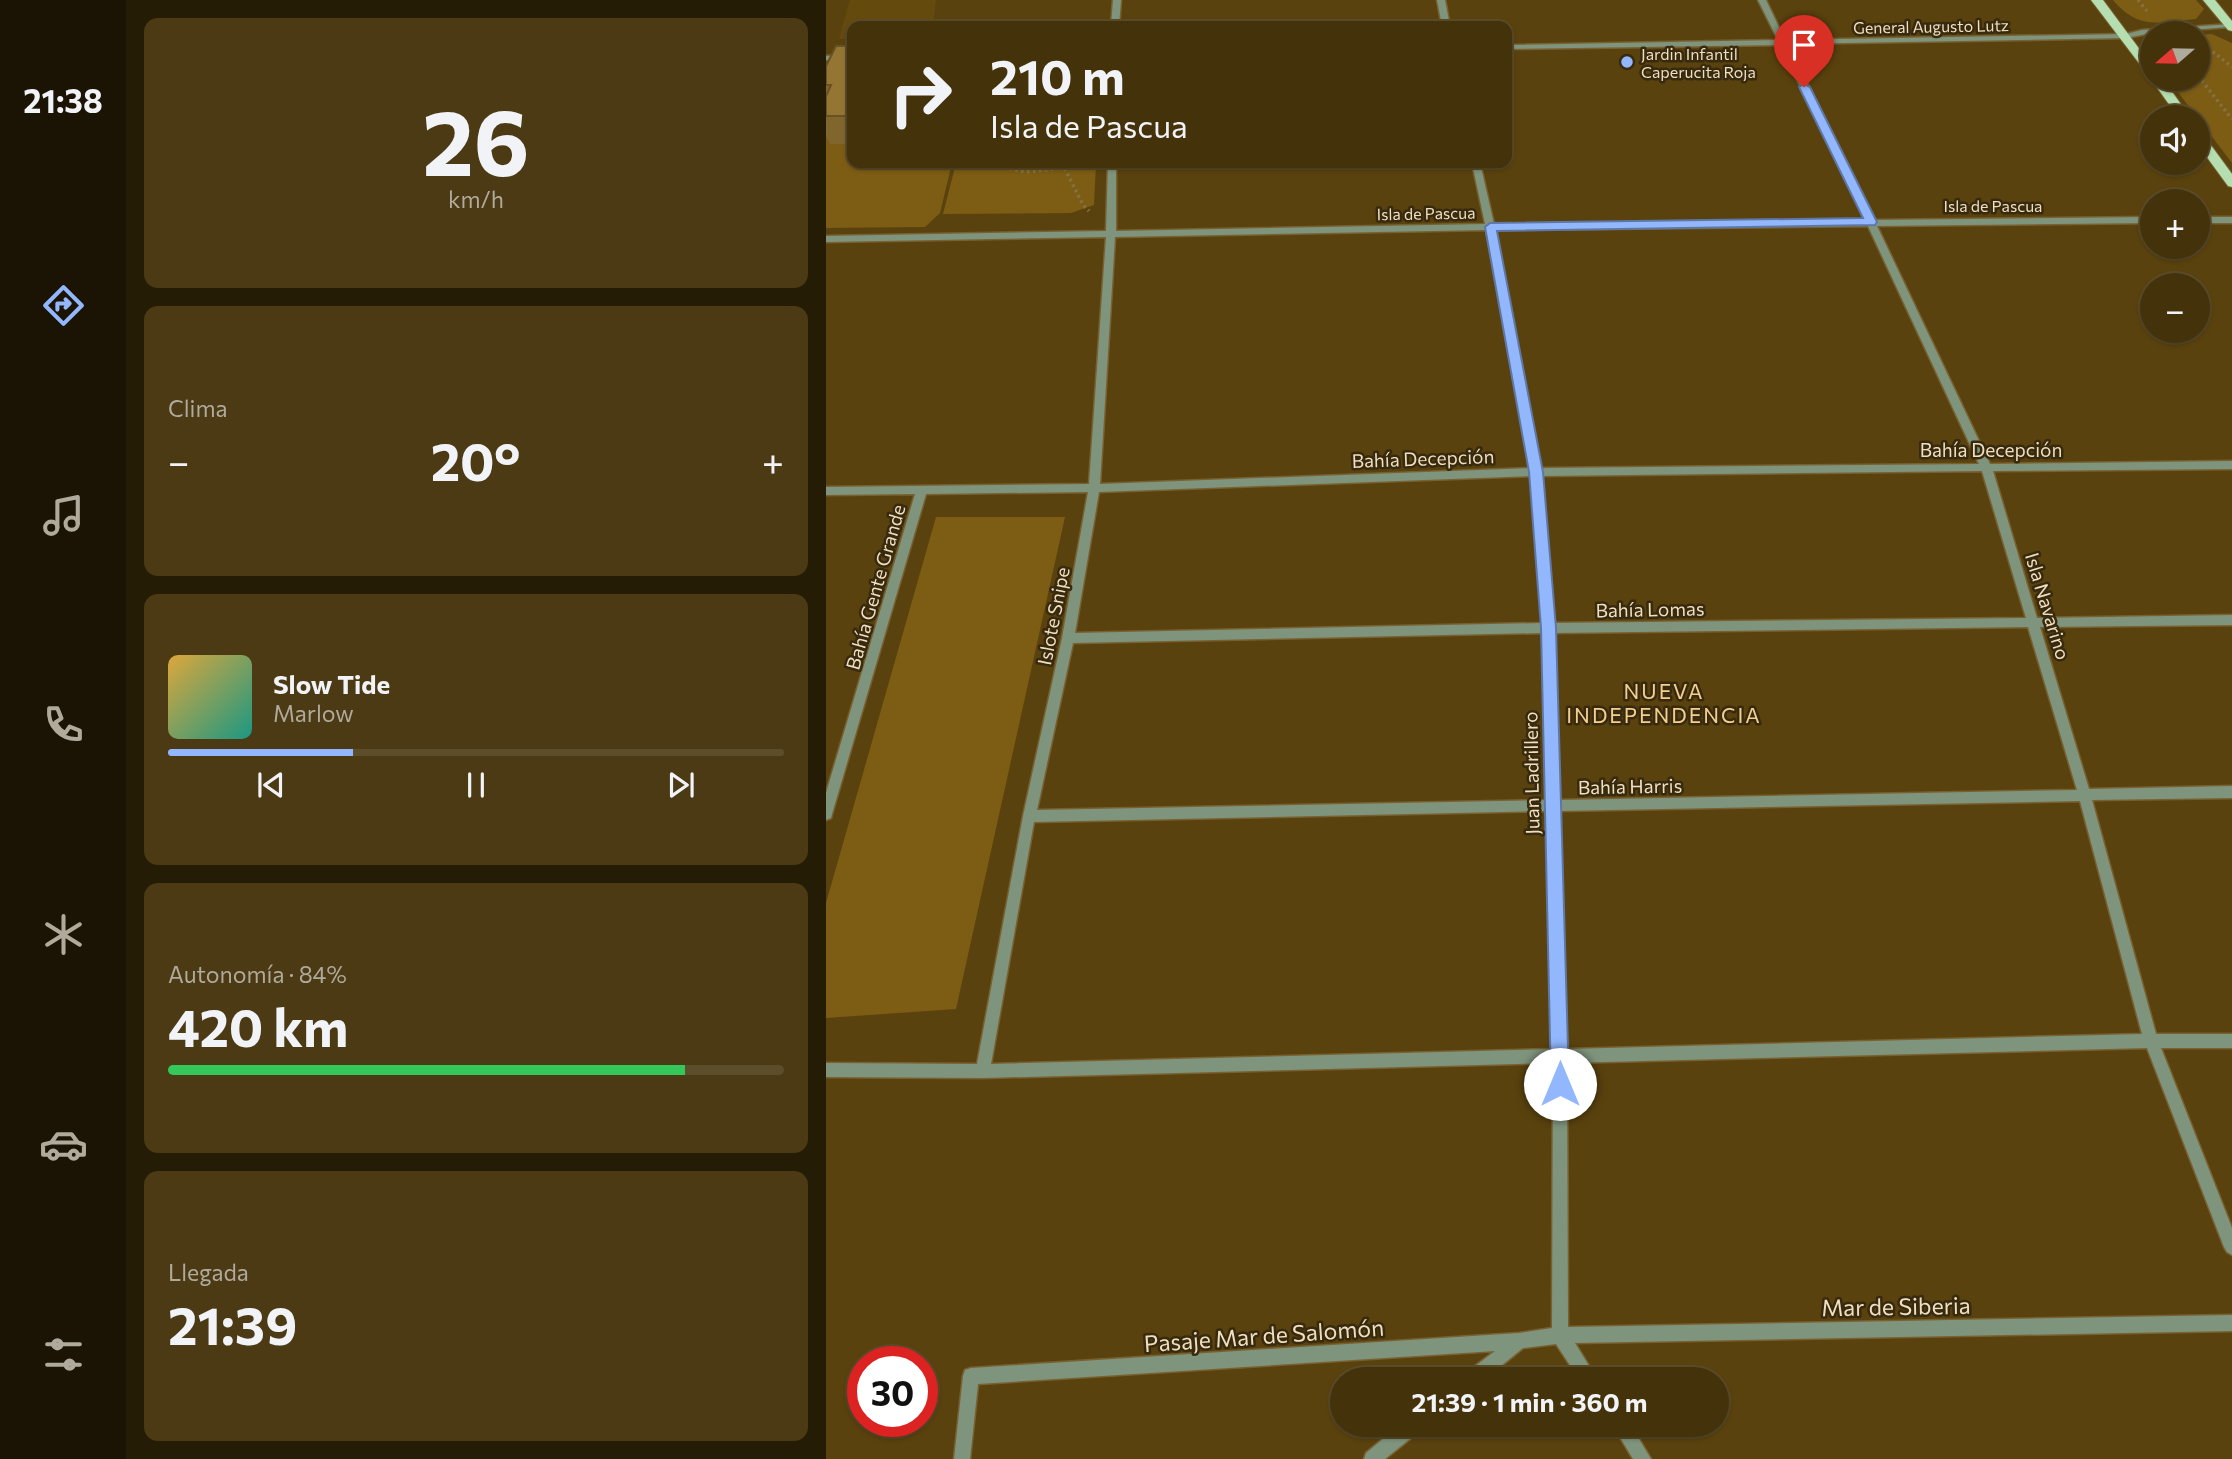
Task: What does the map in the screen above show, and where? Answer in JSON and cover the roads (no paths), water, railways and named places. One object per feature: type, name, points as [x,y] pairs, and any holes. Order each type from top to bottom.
[{"type":"main road","points":[[2097,0],[2140,56]]},
{"type":"main road","points":[[2209,0],[2231,27]]},
{"type":"main road","points":[[2210,153],[2232,183]]},
{"type":"street","points":[[1115,21],[1117,0]]},
{"type":"street","points":[[1441,0],[1445,21]]},
{"type":"street","name":"Isla Navarino","points":[[1762,0],[1871,222],[1986,467],[2084,793],[2151,1041],[2232,1247]]},
{"type":"street","name":"General Augusto Lutz","points":[[1512,47],[2126,36],[2231,27]]},
{"type":"street","points":[[826,58],[847,57]]},
{"type":"street","name":"Islote Snipe","points":[[983,1071],[1029,816],[1068,638],[1094,488],[1111,234],[1112,168]]},
{"type":"street","name":"Juan Ladrillero","points":[[1477,168],[1536,472],[1548,628],[1560,1056],[1560,1335]]},
{"type":"street","name":"Isla de Pascua","points":[[826,239],[1490,227],[2140,220]]},
{"type":"street","points":[[2210,220],[2232,220]]},
{"type":"street","name":"Bahía Decepción","points":[[826,491],[1094,488],[1536,472],[2232,466]]},
{"type":"street","name":"Bahía Gente Grande","points":[[826,814],[922,490]]},
{"type":"street","name":"Bahía Lomas","points":[[1068,638],[1548,628],[2232,620]]},
{"type":"street","name":"Bahía Harris","points":[[1029,816],[2232,792]]},
{"type":"street","points":[[826,1070],[983,1071],[2232,1041]]},
{"type":"street","name":"Mar de Siberia","points":[[1560,1335],[2232,1322]]},
{"type":"street","points":[[1560,1335],[1581,1367]]},
{"type":"street","name":"Pasaje Mar de Salomón","points":[[962,1459],[971,1376],[1519,1342],[1560,1335]]},
{"type":"street","points":[[1487,1367],[1519,1342]]},
{"type":"street","points":[[1372,1459],[1399,1437]]},
{"type":"street","points":[[1628,1437],[1643,1459]]},
{"type":"place","name":"Jardin Infantil Caperucita Roja","points":[[1627,62]]},
{"type":"district","name":"NUEVA INDEPENDENCIA","points":[[1664,702]]}]
